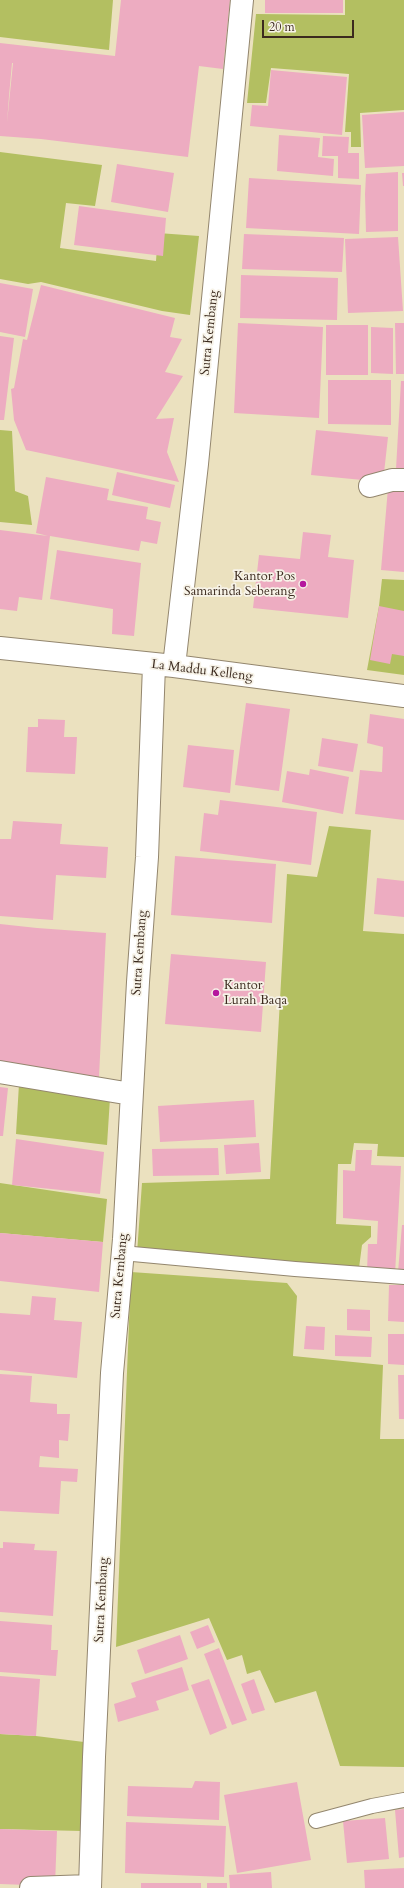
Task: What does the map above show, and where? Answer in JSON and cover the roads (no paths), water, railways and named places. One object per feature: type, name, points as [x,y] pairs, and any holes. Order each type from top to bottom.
[{"type":"street","name":"Sutra Kembang","points":[[90,1887],[94,1756],[112,1373],[122,1253],[147,857],[164,666],[197,464],[242,0]]},
{"type":"street","points":[[370,486],[392,480],[404,480]]},
{"type":"street","name":"La Maddu Kelleng","points":[[0,648],[164,666],[404,696]]},
{"type":"street","points":[[0,1072],[131,1094]]},
{"type":"street","points":[[31,1888],[90,1887]]},
{"type":"lane","points":[[122,1253],[295,1269],[404,1277]]},
{"type":"lane","points":[[316,1821],[372,1806],[404,1800]]},
{"type":"place","name":"Kantor Pos Samarinda Seberang","points":[[303,584]]},
{"type":"place","name":"Kantor Lurah Baqa","points":[[216,993]]}]
